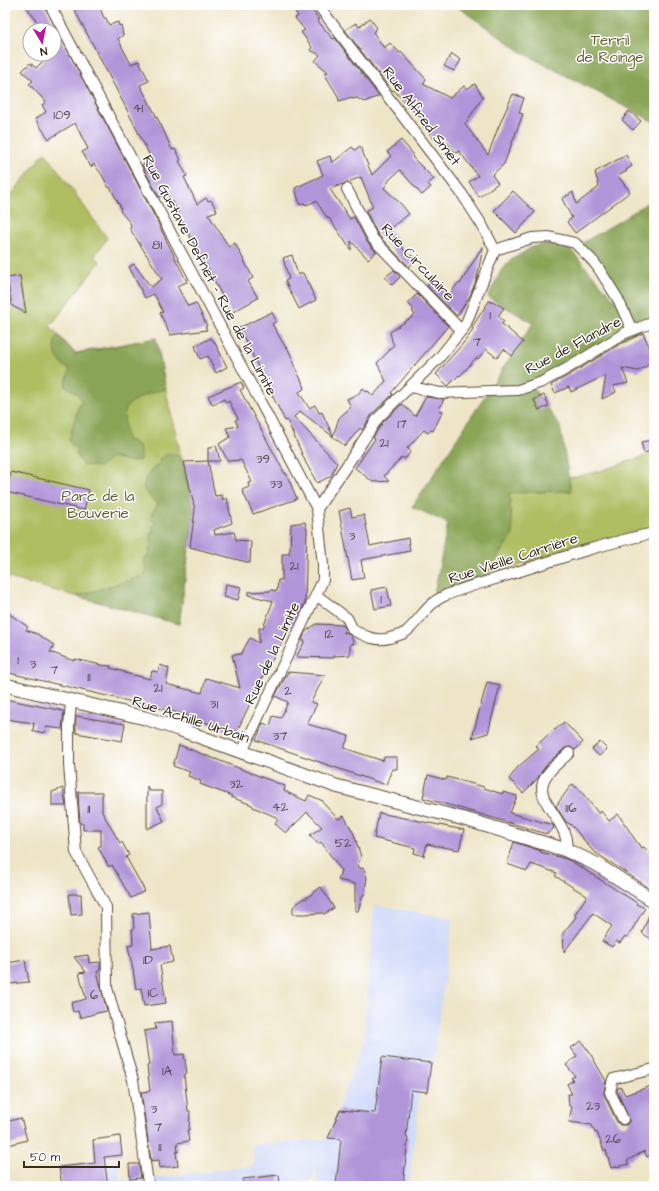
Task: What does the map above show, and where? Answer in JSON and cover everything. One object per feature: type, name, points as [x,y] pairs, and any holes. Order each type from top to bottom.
[{"type":"street","name":"Rue Gustave Defnet - Rue de la Limite","points":[[50,5],[317,509],[323,565]]},
{"type":"street","name":"Rue Alfred Smet","points":[[318,5],[462,194],[482,225],[495,250]]},
{"type":"street","name":"Rue Circulaire","points":[[347,189],[373,239],[462,330]]},
{"type":"street","points":[[317,509],[378,418],[439,358],[465,326],[495,250],[532,238],[549,237],[575,243],[599,269],[618,299],[632,330]]},
{"type":"street","name":"Rue de Flandre","points":[[411,387],[440,392],[518,390],[542,382],[625,333],[654,322]]},
{"type":"street","name":"Rue Vieille Carrière","points":[[316,595],[348,618],[353,630],[377,640],[389,638],[406,632],[427,609],[443,597],[468,586],[512,574],[553,560],[654,533]]},
{"type":"street","name":"Rue de la Limite","points":[[242,752],[323,580],[323,565]]},
{"type":"street","name":"Rue Achille Urbain","points":[[5,685],[145,718],[324,782],[364,794],[468,820],[566,850],[596,864],[654,901]]},
{"type":"street","points":[[72,701],[69,727],[69,765],[76,852],[106,907],[107,988],[133,1080],[148,1183]]},
{"type":"street","points":[[566,850],[567,840],[565,832],[544,799],[542,788],[545,777],[569,753]]},
{"type":"street","points":[[623,1119],[610,1092],[613,1079],[654,1069]]},
{"type":"shaded area","points":[[374,905],[453,918],[429,1091],[420,1090],[409,1186],[315,1186],[317,1166],[308,1186],[63,1186],[61,1165],[118,1160],[120,1181],[254,1166],[253,1145],[327,1139],[364,1040]]},
{"type":"green space","name":"Terril de Roinge","points":[[455,5],[654,5],[654,122],[523,53]]},
{"type":"green space","name":"Parc de la Bouverie","points":[[45,152],[107,238],[95,256],[100,262],[50,326],[75,353],[156,338],[167,396],[194,511],[179,624],[5,577],[5,333],[13,307],[27,313],[21,276],[5,279],[5,203]]},
{"type":"green space","points":[[654,198],[654,322],[531,385],[560,426],[571,491],[509,493],[513,534],[484,577],[459,585],[433,599],[448,523],[412,507],[533,323],[488,297],[502,269],[511,260],[532,247],[551,244],[570,249],[622,308],[599,269],[574,248],[623,219]]},
{"type":"green space","points":[[58,335],[75,354],[156,338],[166,389],[151,393],[133,401],[129,404],[125,411],[127,439],[139,446],[140,460],[130,461],[113,457],[99,467],[82,465],[81,461],[78,459],[76,454],[77,449],[72,446],[69,440],[79,404],[82,404],[78,395],[65,386],[70,369],[61,363],[55,351],[55,342]]},
{"type":"green space","points":[[169,453],[182,459],[194,511],[179,624],[77,596],[143,576],[147,571],[144,559],[150,555],[149,550],[152,540],[150,536],[151,532],[154,532],[152,527],[155,523],[151,516],[158,503],[153,501],[143,488],[148,474],[160,463],[159,459]]},
{"type":"green space","points":[[654,453],[654,527],[547,556],[484,577],[513,534],[509,492],[571,491],[569,478],[597,472]]},
{"type":"building","points":[[25,5],[44,5],[53,22],[37,22]]},
{"type":"building","points":[[72,5],[92,5],[94,8],[99,6],[109,25],[118,22],[119,26],[121,25],[123,35],[118,39],[131,64],[139,61],[149,81],[140,85],[172,150],[175,149],[181,160],[179,161],[187,176],[184,177],[197,204],[206,198],[208,201],[211,200],[217,211],[208,214],[229,247],[235,243],[253,278],[248,281],[258,298],[231,313],[174,205],[167,194],[159,197],[142,165],[152,160]]},
{"type":"building","points":[[290,5],[308,5],[319,19],[317,20],[333,39],[335,38],[379,96],[364,102],[357,98],[352,99],[352,97],[339,101],[338,96],[324,73],[328,72],[315,61],[320,55],[310,50],[312,47],[301,32],[305,30],[295,18],[298,16]]},
{"type":"building","points":[[370,18],[377,28],[373,32],[384,48],[390,43],[400,53],[401,52],[426,79],[423,84],[450,98],[464,86],[467,89],[475,84],[483,97],[465,124],[488,155],[513,94],[524,98],[519,113],[523,114],[504,164],[492,175],[498,183],[479,197],[469,182],[478,176],[459,151],[456,153],[444,139],[439,144],[433,138],[423,125],[425,121],[405,103],[394,90],[392,91],[345,30],[356,23],[359,27]]},
{"type":"building","points":[[62,39],[158,223],[187,282],[177,286],[188,306],[196,303],[207,326],[205,327],[207,330],[170,335],[160,313],[163,312],[154,294],[145,298],[129,267],[134,264],[151,287],[162,279],[130,229],[131,224],[120,211],[121,208],[110,187],[109,188],[94,164],[91,167],[82,152],[88,149],[75,123],[49,139],[35,119],[46,112],[42,105],[46,102],[29,84],[33,81],[22,71],[30,63],[36,68],[42,62],[62,62]]},
{"type":"building","points":[[452,54],[461,60],[454,71],[444,66]]},
{"type":"building","points":[[629,111],[641,121],[633,130],[622,120]]},
{"type":"building","points":[[401,140],[414,155],[412,157],[434,179],[428,184],[431,187],[422,195],[400,170],[390,179],[384,188],[409,214],[389,229],[409,257],[411,255],[416,260],[409,267],[378,235],[366,211],[373,207],[361,177],[330,189],[350,219],[354,217],[367,242],[376,252],[368,259],[351,241],[351,250],[316,201],[306,205],[305,203],[300,205],[295,188],[323,175],[317,161],[330,156],[332,163],[352,147],[355,150],[360,146],[372,175],[391,156],[387,152]]},
{"type":"building","points":[[626,155],[632,166],[618,176],[630,192],[575,233],[567,222],[572,218],[562,199],[573,192],[576,204],[599,187],[595,172]]},
{"type":"building","points":[[513,191],[535,212],[516,233],[494,211]]},
{"type":"building","points":[[482,247],[477,278],[470,296],[457,316],[427,286],[431,282],[449,295],[458,283],[460,284]]},
{"type":"building","points":[[292,255],[298,275],[303,273],[316,300],[299,309],[285,281],[289,279],[283,258]]},
{"type":"building","points":[[394,270],[400,277],[392,285],[385,277]]},
{"type":"building","points":[[20,276],[26,313],[12,306],[7,278]]},
{"type":"building","points":[[417,294],[448,326],[391,393],[393,394],[373,413],[362,430],[360,428],[345,446],[300,411],[294,417],[337,463],[331,476],[317,483],[306,463],[287,420],[285,421],[239,328],[272,312],[276,321],[272,324],[286,348],[287,347],[305,388],[299,392],[309,408],[315,405],[319,413],[322,412],[333,436],[339,418],[351,407],[347,399],[358,394],[363,388],[366,392],[368,391],[373,396],[386,381],[377,363],[394,345],[390,332],[415,315],[412,311],[414,310],[408,303]]},
{"type":"building","points":[[489,301],[504,308],[498,316],[504,321],[502,324],[523,342],[512,356],[504,349],[497,358],[486,349],[478,359],[476,358],[460,376],[459,375],[448,386],[436,374],[466,340],[473,329],[472,327]]},
{"type":"building","points":[[643,333],[654,357],[654,362],[638,371],[622,368],[628,383],[613,386],[616,392],[602,399],[606,375],[571,392],[569,387],[555,393],[551,385],[620,344]]},
{"type":"building","points":[[211,338],[227,367],[216,373],[208,356],[200,359],[195,346]]},
{"type":"building","points":[[241,382],[244,388],[240,390],[285,474],[286,473],[297,499],[253,514],[242,490],[249,487],[248,483],[252,482],[241,460],[228,461],[219,444],[230,437],[226,428],[238,426],[235,420],[238,419],[229,401],[226,403],[224,399],[213,405],[208,396]]},
{"type":"building","points":[[544,395],[549,406],[539,410],[534,400]]},
{"type":"building","points":[[426,397],[444,399],[439,410],[443,411],[433,431],[431,430],[428,433],[424,430],[407,448],[411,451],[405,459],[402,457],[384,476],[389,481],[373,482],[355,468],[375,439],[373,438],[383,422],[402,404],[415,416]]},
{"type":"building","points":[[652,440],[654,450],[644,453],[641,442]]},
{"type":"building","points":[[216,445],[220,461],[208,461],[208,448]]},
{"type":"building","points":[[208,461],[215,496],[222,495],[223,500],[227,498],[232,523],[214,530],[215,535],[234,532],[236,540],[251,541],[250,563],[190,547],[195,510],[184,462]]},
{"type":"building","points":[[11,472],[89,490],[84,510],[6,492]]},
{"type":"building","points":[[350,508],[352,517],[364,515],[370,546],[408,538],[410,551],[361,560],[364,578],[352,580],[339,511]]},
{"type":"building","points":[[305,522],[307,530],[305,603],[265,672],[237,731],[233,733],[175,712],[5,672],[5,611],[28,627],[26,630],[37,634],[54,645],[50,652],[74,661],[75,659],[111,666],[110,668],[150,679],[152,671],[158,672],[160,665],[169,668],[166,684],[202,693],[206,678],[240,688],[232,655],[241,654],[250,638],[259,643],[259,628],[263,628],[273,601],[248,595],[248,592],[271,590],[277,591],[278,580],[282,580],[282,554],[289,554],[290,550],[291,524]]},
{"type":"building","points":[[226,584],[241,587],[238,600],[224,597]]},
{"type":"building","points":[[387,587],[391,606],[375,609],[371,590]]},
{"type":"building","points":[[316,624],[343,625],[345,628],[344,633],[347,632],[351,636],[354,644],[350,644],[350,655],[334,656],[334,658],[296,657],[305,641],[302,641],[305,632]]},
{"type":"building","points":[[288,672],[325,675],[311,702],[317,704],[307,724],[349,736],[344,748],[383,761],[384,757],[397,757],[397,769],[392,769],[386,785],[256,740],[263,723],[270,726],[273,716],[281,718],[288,702],[275,696]]},
{"type":"building","points":[[487,682],[500,685],[488,733],[472,738]]},
{"type":"building","points":[[5,699],[63,711],[62,729],[46,727],[45,733],[33,731],[34,723],[5,719]]},
{"type":"building","points":[[76,716],[125,724],[122,741],[76,733]]},
{"type":"building","points":[[564,722],[583,742],[575,750],[570,747],[565,748],[548,763],[538,778],[523,793],[509,779],[518,767],[539,749],[536,746]]},
{"type":"building","points":[[600,742],[607,749],[599,756],[592,749]]},
{"type":"building","points":[[179,745],[285,786],[284,791],[306,801],[309,795],[323,801],[323,803],[338,819],[344,816],[354,834],[361,857],[357,867],[364,869],[367,878],[364,895],[358,911],[355,911],[355,884],[338,880],[341,870],[321,842],[318,844],[310,835],[322,827],[307,812],[286,833],[275,824],[278,818],[253,807],[252,805],[231,797],[232,796],[200,784],[201,781],[188,776],[190,772],[173,766]]},
{"type":"building","points":[[428,775],[446,780],[447,777],[484,787],[502,794],[503,792],[517,796],[510,813],[553,825],[554,828],[547,834],[423,798]]},
{"type":"building","points":[[572,784],[580,790],[599,814],[601,811],[609,821],[618,814],[638,844],[639,843],[642,848],[644,847],[654,857],[654,891],[593,851],[574,828],[566,822],[556,806]]},
{"type":"building","points":[[147,786],[149,791],[162,791],[162,804],[157,807],[164,821],[147,829]]},
{"type":"building","points":[[63,788],[66,806],[52,806],[52,792]]},
{"type":"building","points":[[78,792],[102,792],[102,812],[120,843],[122,842],[129,855],[126,857],[145,891],[131,898],[112,865],[109,867],[98,847],[101,846],[101,830],[83,830],[83,824],[80,823]]},
{"type":"building","points":[[379,813],[464,830],[459,850],[427,844],[424,856],[414,853],[415,848],[374,838]]},
{"type":"building","points":[[514,842],[541,851],[540,852],[571,861],[637,903],[636,904],[645,908],[627,938],[625,936],[620,943],[616,941],[612,947],[602,941],[612,926],[593,913],[564,952],[563,933],[576,917],[575,914],[587,896],[555,876],[557,873],[531,864],[527,871],[507,864]]},
{"type":"building","points":[[321,887],[334,908],[324,914],[293,914],[293,907]]},
{"type":"building","points":[[69,894],[81,894],[82,914],[71,915]]},
{"type":"building","points":[[652,908],[654,909],[654,941],[642,933]]},
{"type":"building","points":[[149,912],[152,949],[170,946],[173,962],[160,965],[166,1003],[144,1006],[141,988],[136,989],[128,946],[133,945],[133,914]]},
{"type":"building","points":[[88,955],[89,963],[100,962],[100,970],[97,972],[107,1011],[80,1018],[78,1011],[73,1012],[71,1003],[86,999],[79,973],[86,972],[74,957]]},
{"type":"building","points":[[25,960],[29,982],[9,984],[7,963]]},
{"type":"building","points":[[172,1021],[175,1055],[184,1054],[187,1074],[184,1075],[188,1111],[190,1111],[189,1130],[187,1130],[189,1141],[177,1143],[178,1152],[176,1152],[178,1166],[160,1168],[159,1160],[151,1161],[141,1092],[150,1091],[147,1066],[149,1065],[144,1031],[156,1029],[155,1023]]},
{"type":"building","points":[[581,1041],[587,1048],[606,1081],[604,1095],[617,1122],[620,1125],[626,1125],[629,1122],[629,1119],[617,1091],[618,1088],[621,1087],[625,1095],[651,1086],[654,1095],[654,1153],[647,1157],[644,1151],[627,1161],[629,1164],[611,1168],[606,1150],[604,1151],[597,1132],[595,1133],[592,1125],[569,1122],[572,1106],[569,1106],[568,1094],[572,1094],[567,1084],[573,1080],[571,1078],[575,1076],[566,1065],[577,1056],[571,1048]]},
{"type":"building","points":[[382,1057],[431,1063],[427,1092],[411,1090],[403,1186],[336,1186],[341,1139],[328,1138],[340,1110],[375,1113]]},
{"type":"building","points":[[21,1118],[27,1140],[5,1146],[5,1122]]},
{"type":"building","points":[[120,1136],[122,1155],[104,1157],[108,1186],[62,1186],[59,1167],[95,1163],[93,1140]]},
{"type":"building","points":[[129,1164],[139,1164],[141,1178],[130,1179]]},
{"type":"building","points":[[279,1175],[280,1186],[243,1186],[243,1179]]}]
